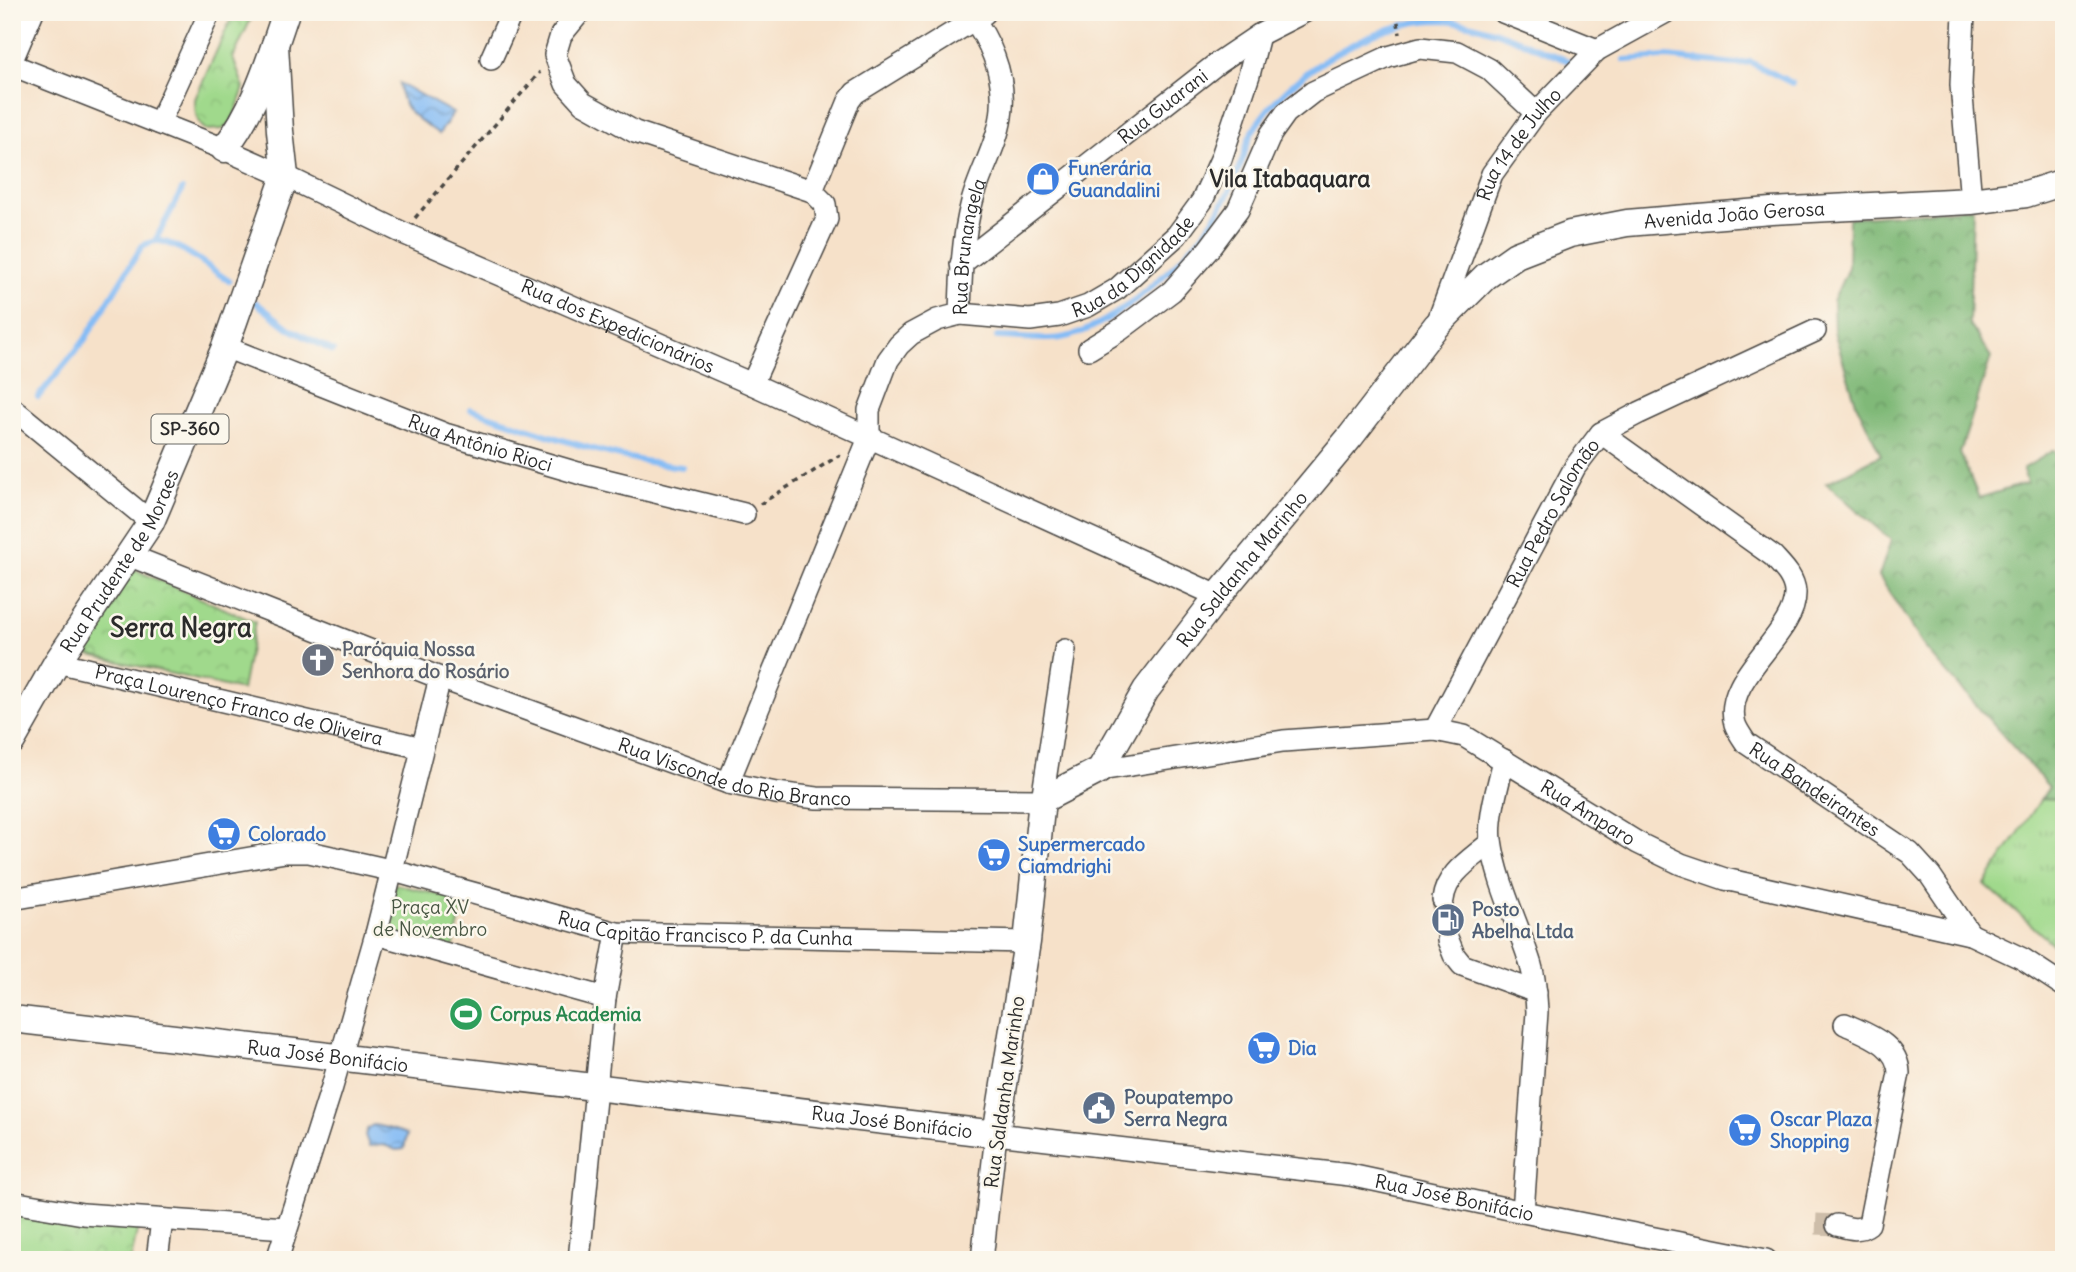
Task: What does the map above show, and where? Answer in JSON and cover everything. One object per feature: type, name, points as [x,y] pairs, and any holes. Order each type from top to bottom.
[{"type":"main road","points":[[12,54],[30,12]]},
{"type":"main road","name":"SP-360","points":[[285,176],[275,45],[286,12]]},
{"type":"main road","points":[[224,149],[238,131],[248,111],[275,45]]},
{"type":"main road","name":"Rua Prudente de Moraes","points":[[12,741],[57,662],[151,522],[225,347],[285,176]]},
{"type":"main road","name":"Avenida João Gerosa","points":[[1436,326],[1486,276],[1516,255],[1570,234],[1640,222],[1771,211],[1971,201],[2026,194],[2064,182]]},
{"type":"main road","name":"Rua Saldanha Marinho","points":[[1100,770],[1146,690],[1218,596],[1351,436],[1436,326]]},
{"type":"main road","points":[[1042,800],[1100,770]]},
{"type":"main road","name":"Rua Saldanha Marinho","points":[[996,1134],[1027,942],[1042,800]]},
{"type":"main road","name":"Rua José Bonifácio","points":[[12,1018],[996,1134]]},
{"type":"street","points":[[159,123],[209,12]]},
{"type":"street","points":[[491,59],[512,12]]},
{"type":"street","points":[[580,12],[561,35],[555,55],[566,84],[583,103],[635,132],[812,191],[825,204],[828,219],[752,384]]},
{"type":"street","name":"Rua Guarani","points":[[961,264],[1219,62],[1259,35],[1304,12]]},
{"type":"street","points":[[1503,12],[1597,50]]},
{"type":"street","name":"Rua 14 de Julho","points":[[1436,326],[1492,174],[1536,113],[1597,50],[1666,12]]},
{"type":"street","points":[[1964,12],[1961,85],[1971,201]]},
{"type":"street","points":[[812,191],[849,101],[855,93],[977,15]]},
{"type":"street","name":"Rua Brunangela","points":[[728,783],[869,438],[869,410],[888,360],[898,345],[911,334],[937,320],[960,314],[961,264],[971,203],[1001,118],[1002,91],[998,65],[977,15]]},
{"type":"street","name":"Rua da Dignidade","points":[[960,314],[1030,320],[1059,316],[1088,306],[1134,279],[1177,234],[1202,201],[1222,159],[1259,35]]},
{"type":"street","points":[[1088,349],[1120,330],[1169,290],[1209,250],[1238,210],[1271,134],[1286,113],[1313,92],[1388,57],[1420,47],[1457,52],[1489,69],[1536,113]]},
{"type":"street","name":"Rua dos Expedicionários","points":[[12,65],[224,149],[402,233],[752,384],[1218,596]]},
{"type":"street","points":[[1134,279],[1169,290]]},
{"type":"street","name":"Rua Pedro Salomão","points":[[1435,730],[1575,467],[1601,433],[1815,331]]},
{"type":"street","name":"Rua Antônio Rioci","points":[[225,347],[445,434],[578,473],[744,514]]},
{"type":"street","points":[[12,408],[151,522]]},
{"type":"street","name":"Rua Bandeirantes","points":[[1601,433],[1773,556],[1787,570],[1795,592],[1791,612],[1741,684],[1734,704],[1735,723],[1746,743],[1910,853],[1930,875],[1970,934]]},
{"type":"street","points":[[128,555],[440,678],[376,934],[299,1195],[277,1260]]},
{"type":"street","name":"Rua Saldanha Marinho","points":[[1042,800],[1065,650]]},
{"type":"street","name":"Praça Lourenço Franco de Oliveira","points":[[57,662],[422,748]]},
{"type":"street","name":"Rua Visconde do Rio Branco","points":[[440,678],[728,783],[776,793],[817,798],[1042,800]]},
{"type":"street","name":"Rua Amparo","points":[[1100,770],[1283,741],[1435,730],[1464,736],[1638,843],[1681,864],[1725,879],[1970,934],[2023,959],[2064,986]]},
{"type":"street","points":[[1504,760],[1495,802],[1491,842],[1500,880],[1530,960],[1537,1012],[1523,1212]]},
{"type":"street","points":[[1443,900],[1451,876],[1491,842]]},
{"type":"street","name":"Rua Capitão Francisco P. da Cunha","points":[[12,899],[285,852],[309,852],[390,870],[617,933],[1027,942]]},
{"type":"street","points":[[579,1260],[605,998],[617,933]]},
{"type":"street","points":[[376,934],[605,998]]},
{"type":"street","points":[[1448,940],[1462,965],[1536,992]]},
{"type":"street","points":[[1837,1225],[1852,1229],[1863,1228],[1869,1224],[1899,1073],[1894,1054],[1884,1044],[1845,1024]]},
{"type":"street","name":"Rua Saldanha Marinho","points":[[982,1260],[996,1134]]},
{"type":"street","name":"Rua José Bonifácio","points":[[996,1134],[1350,1175],[1766,1260]]},
{"type":"street","points":[[12,1202],[83,1214],[286,1228]]},
{"type":"street","points":[[156,1260],[162,1220]]},
{"type":"path","points":[[1396,12],[1401,37]]},
{"type":"path","points":[[402,233],[555,55]]},
{"type":"path","points":[[744,514],[869,438]]},
{"type":"green space","points":[[234,12],[254,12],[233,58],[244,88],[232,122],[223,129],[206,130],[198,120],[195,99]]},
{"type":"green space","points":[[1973,208],[1969,324],[1991,357],[1960,453],[1979,498],[2027,483],[2023,469],[2054,450],[2064,463],[2064,800],[2041,799],[2049,787],[1926,649],[1879,576],[1891,540],[1826,483],[1881,455],[1856,403],[1834,331],[1833,301],[1848,268],[1849,218]]},
{"type":"green space","points":[[133,569],[255,622],[242,690],[86,654]]},
{"type":"green space","points":[[2041,799],[2064,800],[2064,954],[1985,884]]},
{"type":"green space","name":"Praça XV de Novembro","points":[[395,884],[464,901],[453,949],[384,930]]},
{"type":"green space","points":[[12,1207],[139,1221],[131,1260],[12,1260]]},
{"type":"water","points":[[399,83],[453,113],[439,134],[407,108]]},
{"type":"water","points":[[373,1125],[407,1135],[404,1149],[396,1150],[384,1145],[369,1146],[365,1135]]},
{"type":"waterway","points":[[997,337],[1061,338],[1082,332],[1128,305],[1174,266],[1209,225],[1233,183],[1252,132],[1269,109],[1310,70],[1361,40],[1415,22],[1456,21],[1507,36],[1571,62]]},
{"type":"waterway","points":[[1624,60],[1667,57],[1736,64],[1750,62],[1792,83]]},
{"type":"waterway","points":[[155,241],[182,190]]},
{"type":"waterway","points":[[38,397],[84,341],[142,246],[158,241],[173,245],[229,281]]},
{"type":"waterway","points":[[255,302],[290,329],[333,351]]},
{"type":"waterway","points":[[470,409],[601,451],[682,467]]},
{"type":"tunnel","points":[[1443,900],[1442,920],[1448,940]]},
{"type":"tunnel","points":[[1816,1224],[1837,1225]]},
{"type":"place","name":"Funerária Guandalini","points":[[1043,179]]},
{"type":"place","name":"Paróquia Nossa Senhora do Rosário","points":[[318,660]]},
{"type":"place","name":"Colorado","points":[[224,834]]},
{"type":"place","name":"Supermercado Ciamdrighi","points":[[994,855]]},
{"type":"place","name":"Posto Abelha Ltda","points":[[1448,920]]},
{"type":"place","name":"Corpus Academia","points":[[466,1014]]},
{"type":"place","name":"Dia","points":[[1264,1048]]},
{"type":"place","name":"Poupatempo Serra Negra","points":[[1099,1108]]},
{"type":"place","name":"Oscar Plaza Shopping","points":[[1745,1130]]},
{"type":"district","name":"Vila Itabaquara","points":[[1290,179]]},
{"type":"district","name":"Serra Negra","points":[[181,628]]}]
